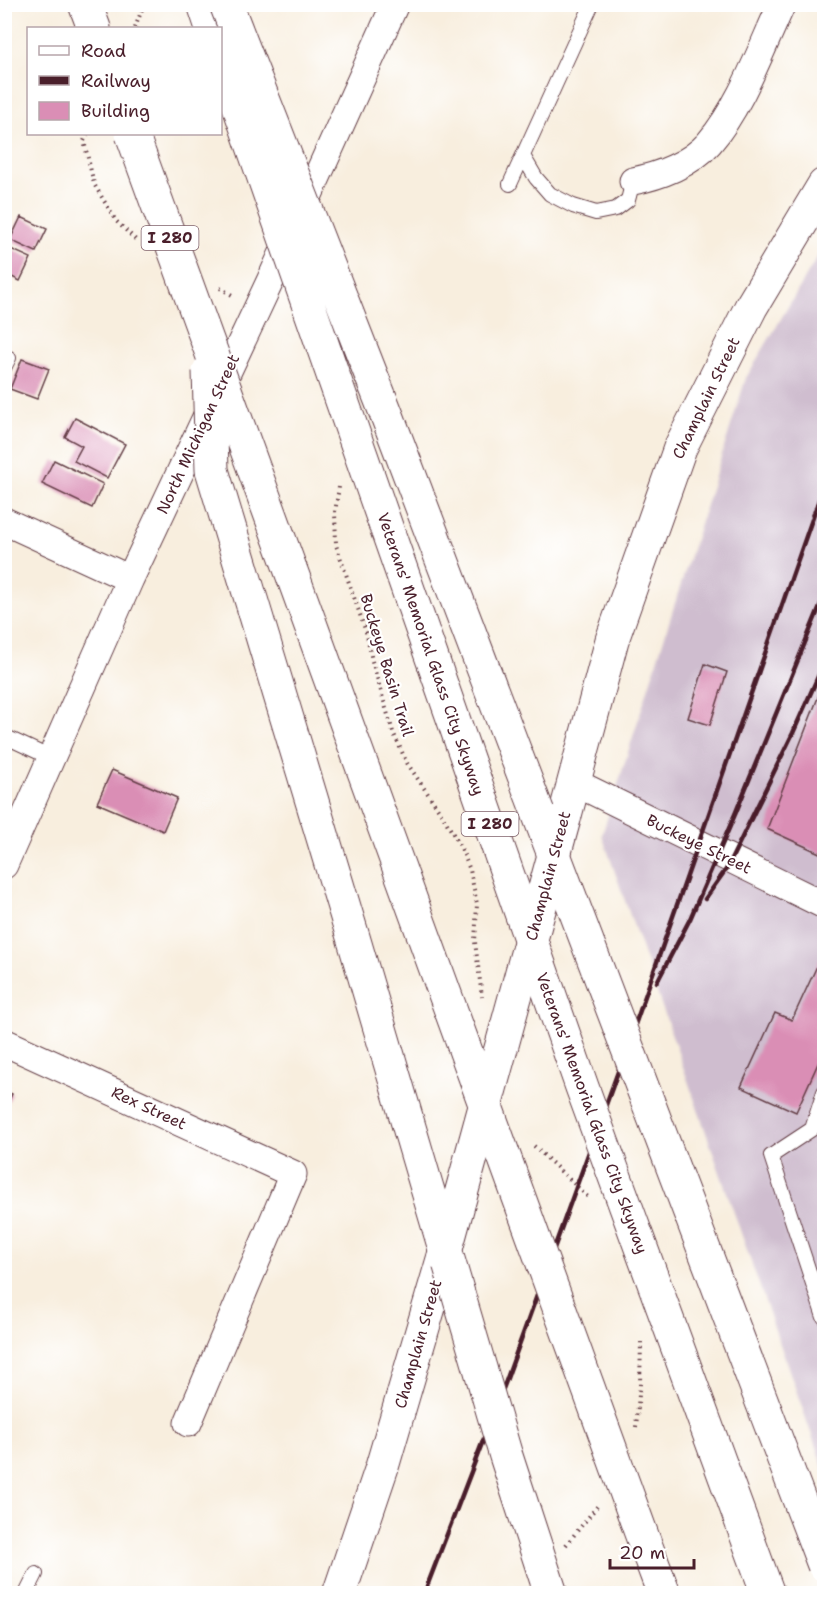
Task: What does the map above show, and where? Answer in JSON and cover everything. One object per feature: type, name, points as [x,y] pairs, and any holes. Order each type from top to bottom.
[{"type":"main road","points":[[85,4],[94,27]]},
{"type":"main road","points":[[204,4],[212,27]]},
{"type":"main road","points":[[226,4],[392,429],[825,1565]]},
{"type":"main road","name":"Veterans' Memorial Glass City Skyway","points":[[222,58],[582,1087],[768,1593]]},
{"type":"main road","name":"I 280","points":[[132,135],[639,1530],[664,1593]]},
{"type":"main road","name":"Champlain Street","points":[[339,1593],[382,1467],[444,1256],[612,640],[680,448],[752,307],[825,185]]},
{"type":"main road","points":[[208,342],[212,470],[506,1456],[551,1593]]},
{"type":"street","name":"North Michigan Street","points":[[4,865],[130,579],[272,277],[394,4]]},
{"type":"street","points":[[633,181],[649,178],[675,168],[709,144],[734,108],[782,4]]},
{"type":"street","points":[[4,521],[130,579]]},
{"type":"street","name":"Buckeye Street","points":[[574,782],[825,906]]},
{"type":"street","name":"Rex Street","points":[[4,1042],[293,1174],[188,1423]]},
{"type":"lane","points":[[510,184],[592,4]]},
{"type":"lane","points":[[523,156],[536,178],[550,194],[573,206],[596,213],[616,209],[628,200],[633,181]]},
{"type":"lane","points":[[4,736],[51,758]]},
{"type":"lane","points":[[825,1092],[812,1129],[771,1156],[825,1317]]},
{"type":"lane","points":[[26,1593],[36,1574]]},
{"type":"path","points":[[135,27],[144,4]]},
{"type":"path","name":"Buckeye Basin Trail","points":[[341,477],[335,512],[336,544],[367,635],[393,732],[407,763],[443,816],[470,870],[477,904],[475,942],[483,1004]]},
{"type":"path","points":[[533,1145],[593,1202]]},
{"type":"path","points":[[636,1428],[641,1339]]},
{"type":"path","points":[[565,1546],[604,1497]]},
{"type":"shaded area","points":[[824,246],[824,1470],[602,835],[746,378]]},
{"type":"building","points":[[21,217],[47,229],[36,252],[10,240]]},
{"type":"building","points":[[4,246],[31,258],[20,281],[4,273]]},
{"type":"building","points":[[22,359],[49,369],[37,399],[10,389]]},
{"type":"building","points":[[75,418],[125,444],[107,478],[74,461],[82,446],[65,437]]},
{"type":"building","points":[[54,460],[103,484],[92,508],[42,484]]},
{"type":"building","points":[[705,664],[727,672],[710,725],[688,718]]},
{"type":"building","points":[[824,682],[824,855],[767,829]]},
{"type":"building","points":[[112,770],[177,798],[163,831],[97,803]]},
{"type":"building","points":[[823,953],[824,1050],[796,1112],[741,1087],[775,1013],[792,1020]]},
{"type":"building","points":[[4,1090],[12,1094],[4,1110]]},
{"type":"railway","points":[[424,1594],[506,1381],[637,1019],[824,485]]},
{"type":"railway","points":[[657,982],[690,919],[824,596]]},
{"type":"railway","points":[[705,899],[727,868],[793,733],[824,663]]}]
